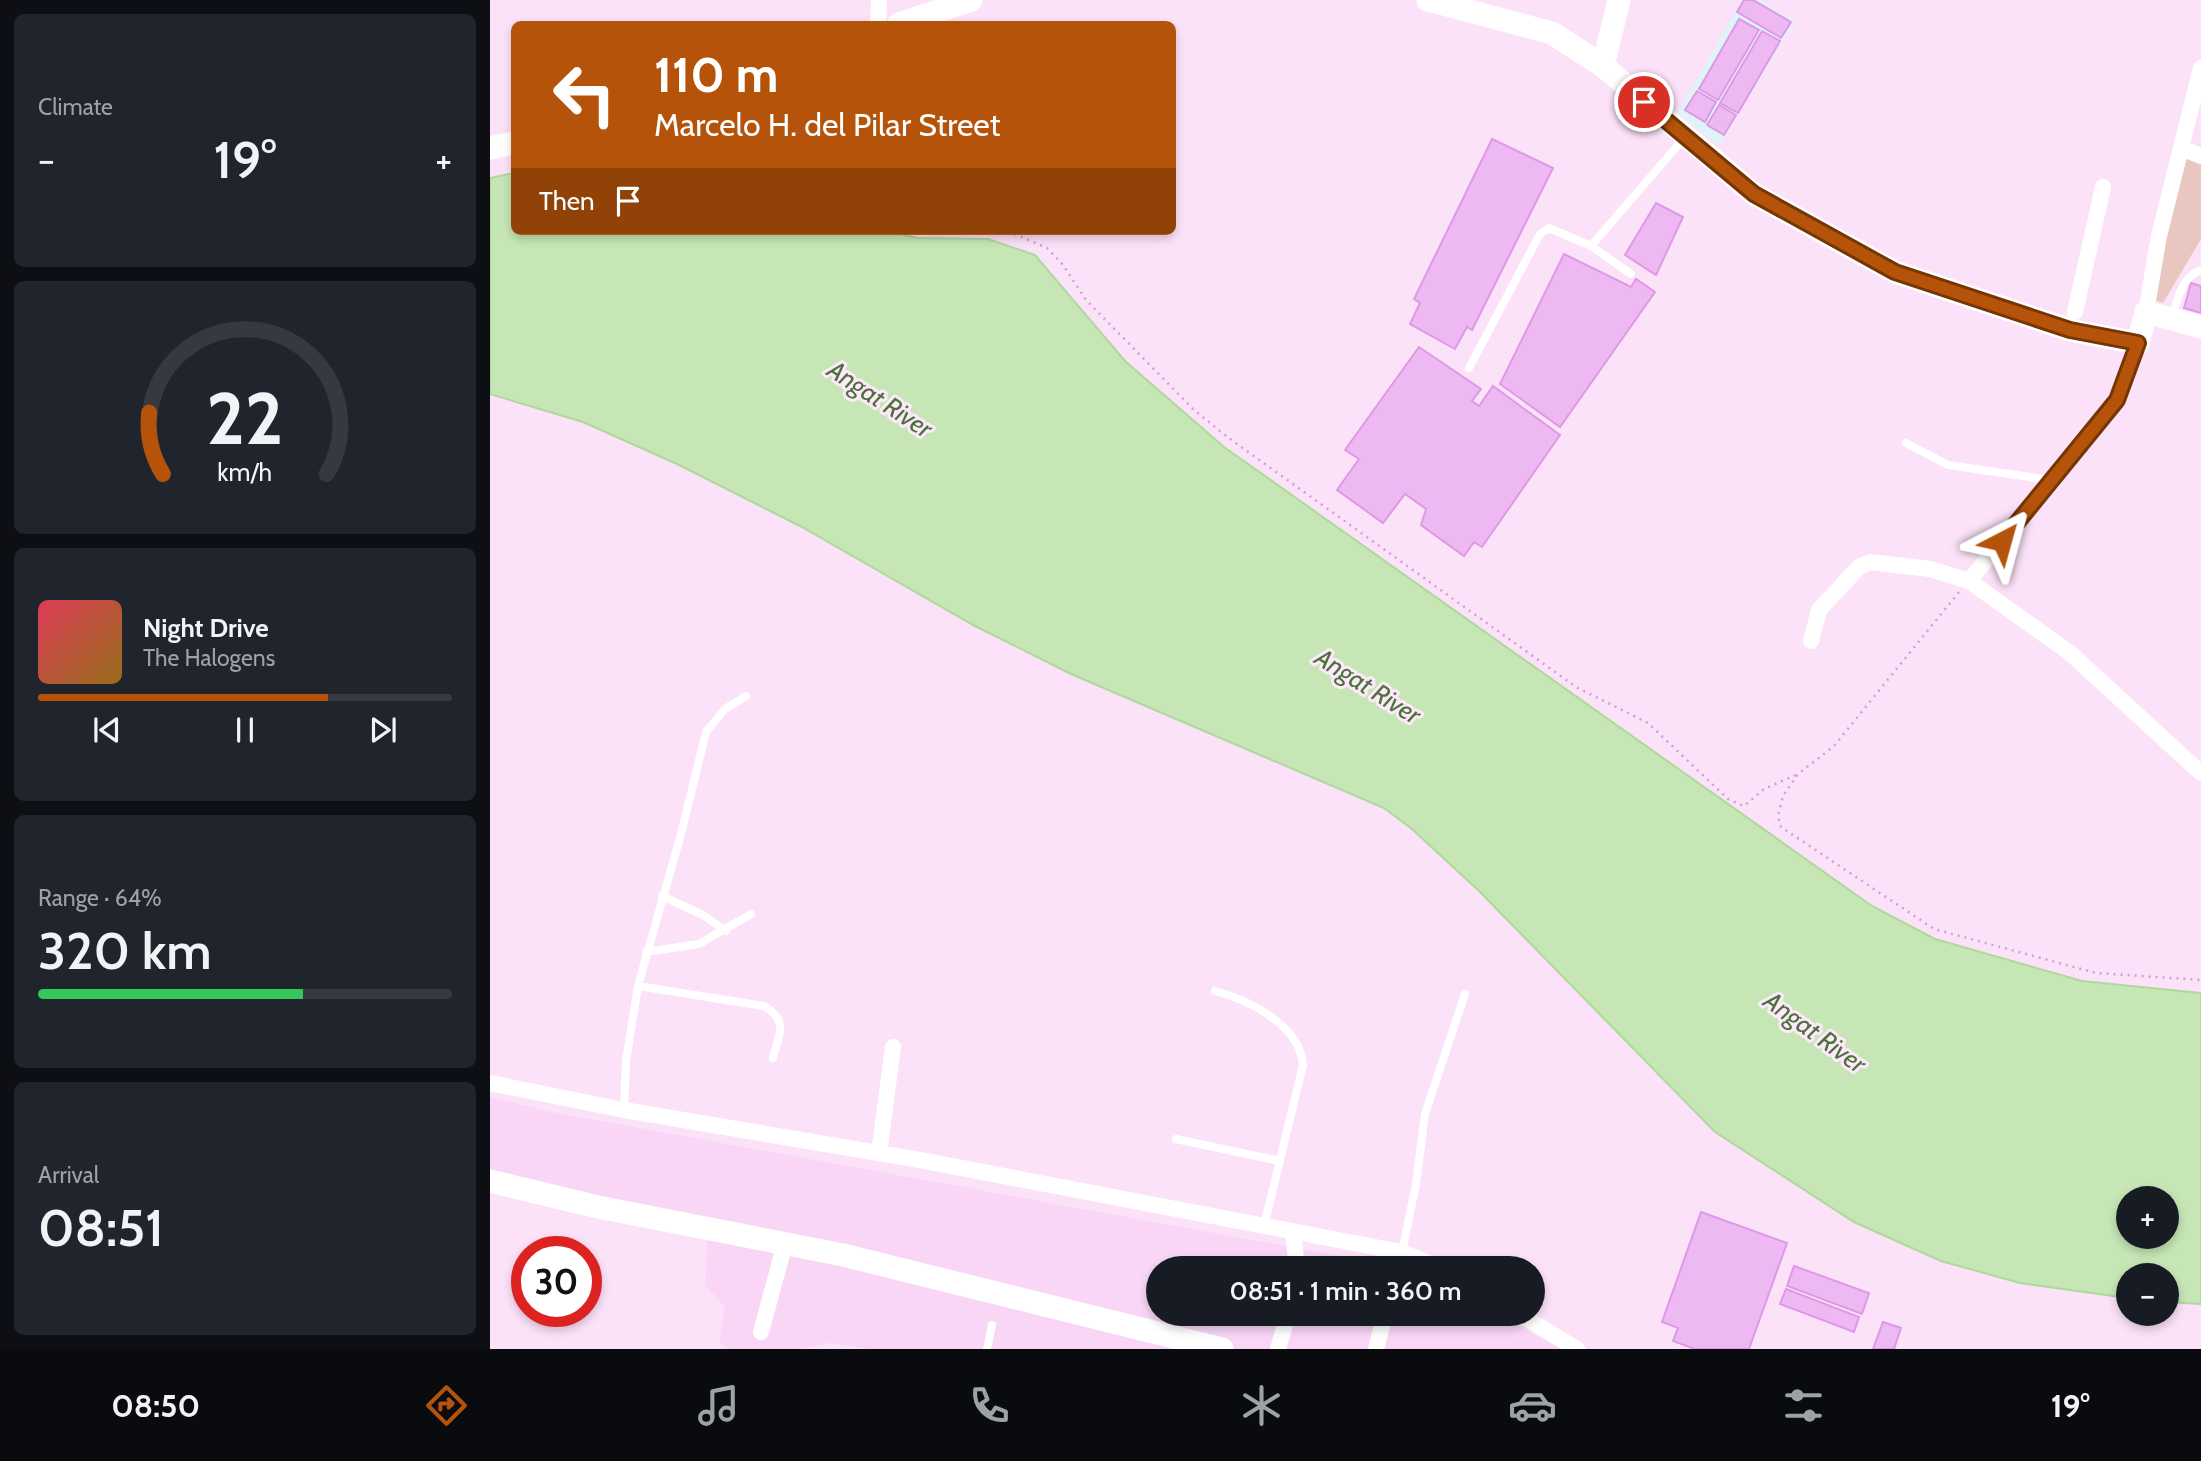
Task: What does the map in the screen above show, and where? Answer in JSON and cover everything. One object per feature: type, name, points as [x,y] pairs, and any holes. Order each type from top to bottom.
[{"type":"street","points":[[878,21],[879,0]]},
{"type":"street","points":[[908,21],[971,0]]},
{"type":"street","points":[[1428,0],[1552,33],[1603,66],[1754,194],[1895,272],[2073,320],[2138,343]]},
{"type":"street","points":[[1603,66],[1619,0]]},
{"type":"street","points":[[1969,581],[2117,400],[2138,343],[2146,312],[2159,236],[2201,68]]},
{"type":"street","points":[[490,148],[511,144]]},
{"type":"street","points":[[2181,148],[2201,156]]},
{"type":"street","points":[[2073,320],[2103,187]]},
{"type":"street","points":[[2146,312],[2201,327]]},
{"type":"street","points":[[1811,641],[1819,610],[1858,567],[1870,562],[1930,569],[1969,581],[2070,653],[2201,773]]},
{"type":"street","points":[[880,1153],[893,1047]]},
{"type":"street","points":[[490,1083],[624,1110],[880,1153],[1411,1256]]},
{"type":"street","points":[[490,1181],[598,1208],[785,1242],[1027,1299],[1222,1349]]},
{"type":"street","points":[[1293,1231],[1296,1256]]},
{"type":"street","points":[[761,1332],[785,1242]]},
{"type":"street","points":[[1400,1256],[1401,1252]]},
{"type":"street","points":[[1278,1349],[1285,1326]]},
{"type":"street","points":[[1376,1349],[1382,1326]]},
{"type":"street","points":[[1539,1326],[1577,1349]]},
{"type":"lane","points":[[1591,246],[1686,137]]},
{"type":"lane","points":[[1469,368],[1540,234],[1549,228],[1591,246],[1631,274]]},
{"type":"lane","points":[[2171,318],[2182,288],[2192,273],[2201,271]]},
{"type":"lane","points":[[1906,443],[1948,465],[2050,480]]},
{"type":"lane","points":[[624,1110],[626,1061],[638,986],[681,834],[706,732],[725,709],[746,696]]},
{"type":"lane","points":[[662,896],[703,915],[726,931]]},
{"type":"lane","points":[[646,953],[699,944],[726,931],[751,914]]},
{"type":"lane","points":[[638,986],[764,1006],[777,1014],[781,1023],[773,1058]]},
{"type":"lane","points":[[1215,991],[1255,1005],[1293,1038],[1302,1053],[1303,1065],[1264,1226]]},
{"type":"lane","points":[[1401,1252],[1416,1184],[1424,1114],[1465,994]]},
{"type":"lane","points":[[1176,1139],[1280,1161]]},
{"type":"lane","points":[[987,1349],[992,1325]]},
{"type":"path","points":[[1017,235],[1047,248],[1087,300],[1194,409],[1226,436],[1577,687],[1648,723],[1728,799],[1744,806],[1764,789],[1798,774],[1834,746],[1969,581]]},
{"type":"path","points":[[1798,774],[1783,796],[1777,816],[1781,827],[1934,929],[2095,973],[2201,980]]},
{"type":"shaded area","points":[[1742,0],[1760,0],[1795,21],[1719,146],[1678,113]]},
{"type":"shaded area","points":[[2184,158],[2201,159],[2201,239],[2163,303],[2151,299]]},
{"type":"shaded area","points":[[490,1097],[552,1112],[1341,1256],[1146,1256],[1146,1326],[1519,1326],[1561,1349],[868,1349],[829,1343],[803,1349],[726,1349],[719,1341],[725,1307],[705,1285],[708,1235],[490,1193]]},
{"type":"water","name":"Angat River","points":[[511,174],[511,235],[904,235],[917,238],[988,239],[1035,255],[1125,361],[1224,447],[1872,906],[1935,939],[2082,981],[2201,993],[2201,1304],[2179,1303],[2179,1263],[2116,1263],[2116,1296],[2020,1283],[1941,1261],[1854,1222],[1715,1132],[1479,891],[1412,829],[1384,808],[1071,674],[975,626],[800,526],[677,464],[583,422],[490,394],[490,178]]},
{"type":"building","points":[[1744,0],[1753,0],[1791,22],[1781,38],[1737,12]]},
{"type":"building","points":[[1739,19],[1759,30],[1718,100],[1699,89]]},
{"type":"building","points":[[1762,31],[1780,41],[1738,113],[1720,103]]},
{"type":"building","points":[[1697,91],[1716,102],[1705,122],[1685,110]]},
{"type":"building","points":[[1719,105],[1736,115],[1724,135],[1707,125]]},
{"type":"building","points":[[1492,139],[1553,168],[1472,330],[1467,327],[1455,349],[1410,324],[1420,303],[1414,299]]},
{"type":"building","points":[[1656,203],[1683,217],[1656,275],[1625,255]]},
{"type":"building","points":[[1564,254],[1631,287],[1636,279],[1655,292],[1560,427],[1500,384]]},
{"type":"building","points":[[2191,283],[2201,286],[2201,313],[2184,308]]},
{"type":"building","points":[[1419,347],[1481,389],[1472,401],[1479,406],[1493,386],[1560,435],[1482,547],[1474,542],[1464,556],[1421,525],[1426,509],[1405,494],[1383,523],[1337,490],[1359,459],[1345,450]]},
{"type":"building","points":[[1701,1212],[1787,1243],[1749,1349],[1695,1349],[1673,1341],[1678,1328],[1662,1322]]},
{"type":"building","points":[[1794,1266],[1869,1293],[1862,1314],[1787,1286]]},
{"type":"building","points":[[1786,1289],[1859,1317],[1854,1332],[1780,1304]]},
{"type":"building","points":[[1883,1322],[1901,1328],[1894,1349],[1873,1349]]},
{"type":"route","points":[[1644,102],[1754,194],[1895,272],[2070,330],[2138,343],[2117,400],[2002,541]]}]
